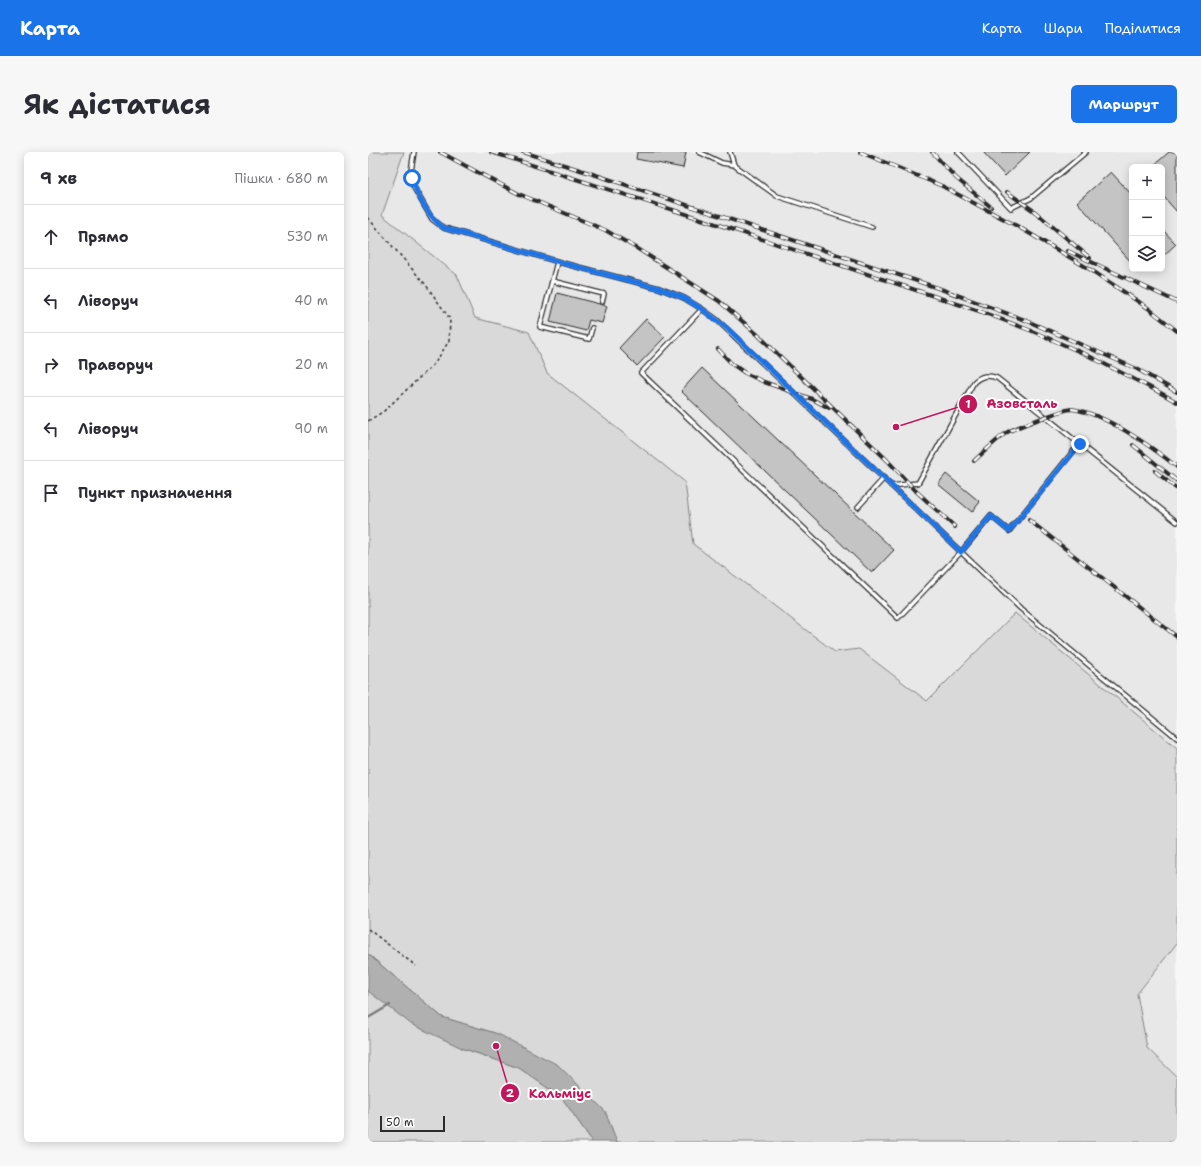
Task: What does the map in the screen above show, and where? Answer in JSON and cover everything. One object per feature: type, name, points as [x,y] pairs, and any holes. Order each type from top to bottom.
[{"type":"lane","points":[[414,152],[411,171],[413,186],[432,218],[444,228],[557,262],[659,288],[684,298],[702,309],[728,329],[1021,609],[1177,738]]},
{"type":"lane","points":[[699,152],[722,163],[734,165],[777,196],[872,227]]},
{"type":"lane","points":[[730,152],[734,165]]},
{"type":"lane","points":[[958,152],[1011,208],[1031,198],[1086,152]]},
{"type":"lane","points":[[557,262],[540,327],[589,340],[592,328]]},
{"type":"lane","points":[[552,281],[604,294],[602,302]]},
{"type":"lane","points":[[702,309],[641,373],[898,618],[961,552],[991,516],[1009,531],[1080,444]]},
{"type":"lane","points":[[892,486],[918,483],[974,382],[979,378],[991,376],[997,378],[1177,522]]},
{"type":"lane","points":[[858,506],[884,478]]},
{"type":"path","points":[[368,218],[426,285],[450,319],[449,341],[435,362],[384,411],[368,421]]},
{"type":"path","points":[[368,929],[416,966]]},
{"type":"shaded area","points":[[368,152],[404,152],[382,215],[457,275],[475,318],[529,332],[547,373],[685,482],[693,544],[835,652],[859,649],[927,701],[1015,613],[1177,748],[1177,943],[1137,994],[1147,1048],[1177,1077],[1177,1142],[617,1142],[605,1111],[498,1034],[442,1017],[368,954]]},
{"type":"shaded area","points":[[404,152],[1177,152],[1177,748],[1015,613],[927,701],[859,649],[836,652],[693,544],[685,482],[547,373],[529,332],[475,318],[457,275],[382,215]]},
{"type":"shaded area","points":[[1177,943],[1177,1077],[1147,1048],[1137,994]]},
{"type":"shaded area","points":[[368,954],[442,1017],[498,1034],[558,1065],[605,1111],[617,1142],[592,1142],[562,1098],[519,1068],[462,1048],[411,1024],[368,991]]},
{"type":"shaded area","points":[[368,991],[462,1048],[519,1068],[562,1098],[592,1142],[368,1142]]},
{"type":"building","points":[[637,152],[686,152],[683,168],[636,159]]},
{"type":"building","points":[[983,152],[1030,152],[1005,176]]},
{"type":"building","points":[[1169,152],[1177,152],[1177,212],[1165,198],[1165,164],[1155,164]]},
{"type":"building","points":[[1111,172],[1129,192],[1129,260],[1077,202]]},
{"type":"building","points":[[1165,232],[1176,244],[1165,254]]},
{"type":"building","points":[[557,293],[607,306],[602,323],[589,320],[586,331],[550,322]]},
{"type":"building","points":[[646,319],[665,337],[637,366],[619,348]]},
{"type":"building","points":[[702,368],[894,550],[872,573],[681,391]]},
{"type":"building","points":[[946,474],[980,502],[972,512],[938,484]]},
{"type":"waterway","points":[[368,1018],[390,1005]]},
{"type":"railway","points":[[440,152],[519,194],[605,230],[638,249],[719,301],[757,334],[887,460],[916,491],[955,527]]},
{"type":"railway","points":[[491,152],[692,216],[982,312],[1032,331],[1085,354],[1177,402]]},
{"type":"railway","points":[[523,152],[938,288],[1025,320],[1137,369],[1177,392]]},
{"type":"railway","points":[[860,152],[942,186],[1017,226],[1091,270],[1148,308],[1177,331]]},
{"type":"railway","points":[[932,152],[956,178],[991,207]]},
{"type":"railway","points":[[1007,192],[1034,211],[1090,258]]},
{"type":"railway","points":[[1068,251],[1177,302]]},
{"type":"railway","points":[[718,349],[732,364],[745,373],[764,382],[812,399],[829,408]]},
{"type":"railway","points":[[974,461],[1006,433],[1071,409],[1084,412],[1112,423],[1141,441],[1177,467]]},
{"type":"railway","points":[[1133,445],[1177,481]]},
{"type":"railway","points":[[1155,471],[1177,489]]},
{"type":"railway","points":[[1029,520],[1177,637]]},
{"type":"place","name":"Азовсталь","points":[[896,427]]},
{"type":"place","name":"Кальміус","points":[[496,1046]]},
{"type":"route","points":[[412,178],[413,186],[432,218],[444,228],[566,264],[659,288],[684,298],[702,309],[728,329],[961,552],[991,516],[1009,531],[1080,444]]}]
